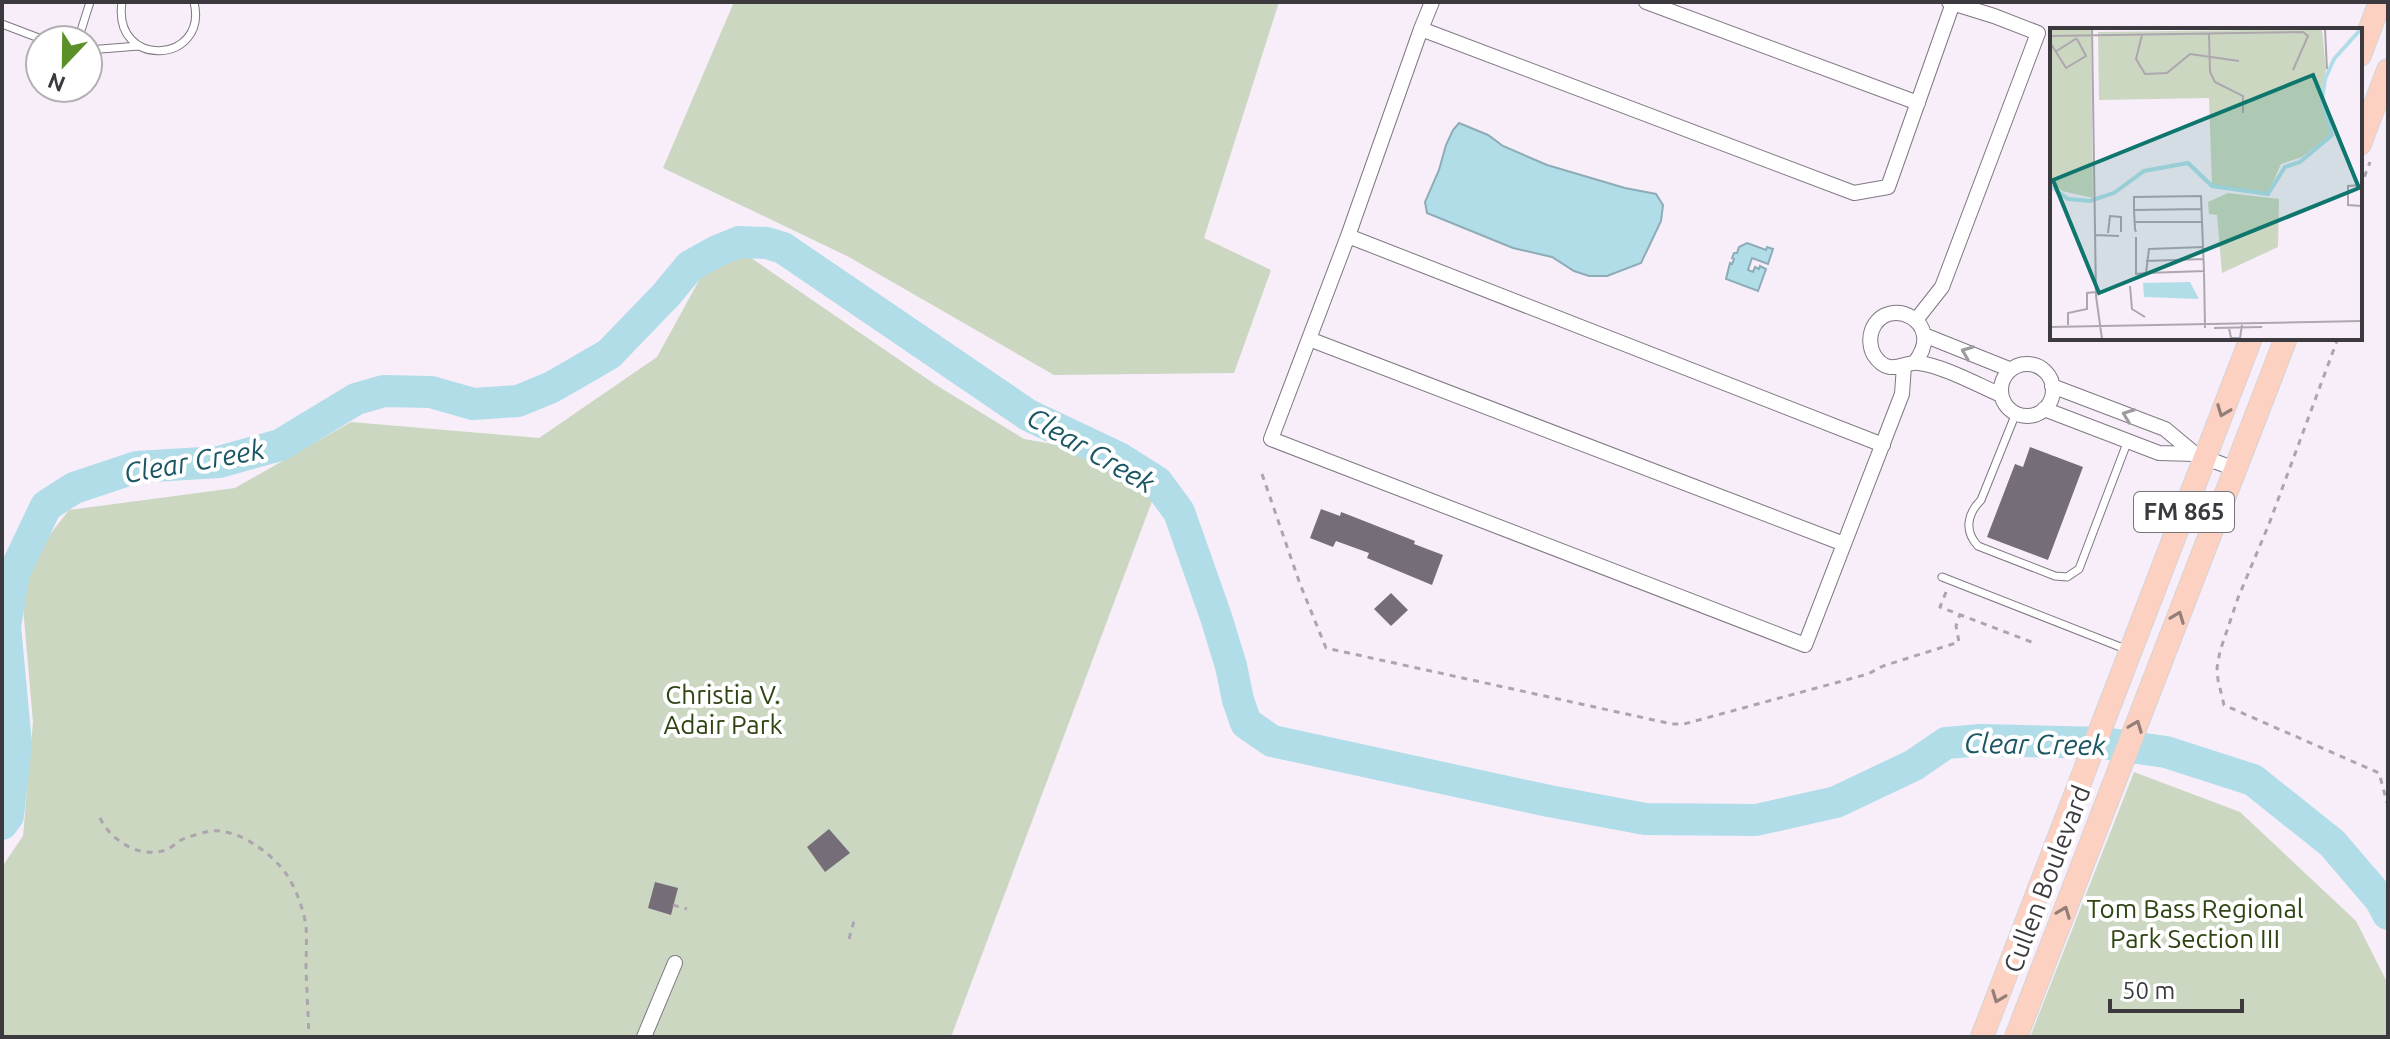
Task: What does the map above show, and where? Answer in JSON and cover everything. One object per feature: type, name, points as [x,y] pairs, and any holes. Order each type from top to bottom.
[{"type":"main road","points":[[2362,50],[2380,2]]},
{"type":"main road","points":[[2362,139],[2388,70]]},
{"type":"main road","name":"Cullen Boulevard","points":[[1982,1037],[2117,686],[2200,456],[2250,340]]},
{"type":"main road","name":"Cullen Boulevard","points":[[2016,1037],[2285,340]]},
{"type":"street","points":[[1432,2],[1271,439],[1805,645],[1883,445],[1910,364],[1924,347],[1924,335],[1916,320],[1902,313],[1893,313],[1877,321],[1872,329],[1871,347],[1875,355],[1889,366],[1910,364],[1935,368],[2001,395]]},
{"type":"street","points":[[1646,2],[1918,103]]},
{"type":"street","points":[[1421,29],[1854,193],[1888,187],[1951,3],[2038,33],[1942,287],[1916,320]]},
{"type":"street","points":[[1348,236],[1883,445]]},
{"type":"street","points":[[1924,335],[2009,369],[2025,363],[2033,364],[2047,374],[2052,386],[2052,398],[2044,409],[2026,416],[2016,413],[2004,403],[2001,386],[2009,369]]},
{"type":"street","points":[[1309,339],[1844,544]]},
{"type":"street","points":[[2052,386],[2165,429],[2200,456]]},
{"type":"street","points":[[2044,409],[2127,443],[2159,453],[2200,456],[2235,469]]},
{"type":"street","points":[[644,1037],[675,963]]},
{"type":"lane","points":[[83,24],[90,2]]},
{"type":"lane","points":[[122,2],[120,14],[129,38],[151,51],[164,51],[186,40],[197,17],[194,2]]},
{"type":"lane","points":[[2,24],[24,32]]},
{"type":"lane","points":[[104,49],[139,46]]},
{"type":"lane","points":[[2016,413],[1981,500],[1972,510],[1969,527],[1978,546],[2055,576],[2067,577],[2079,569],[2127,443]]},
{"type":"lane","points":[[1942,577],[2130,651]]},
{"type":"path","points":[[2337,340],[2238,598],[2220,651],[2218,680],[2224,705],[2379,773],[2388,806]]},
{"type":"path","points":[[1262,474],[1326,648],[1678,724],[1868,674],[1883,666],[1959,642],[1956,626],[1960,614]]},
{"type":"path","points":[[1946,591],[1940,607],[2034,643]]},
{"type":"path","points":[[100,818],[104,827],[117,839],[146,853],[166,850],[179,841],[204,833],[226,833],[251,842],[287,875],[306,927],[309,1037]]},
{"type":"path","points":[[673,905],[687,909]]},
{"type":"path","points":[[849,939],[854,921]]},
{"type":"green space","points":[[734,2],[1279,2],[1204,238],[1271,270],[1234,373],[1054,375],[849,257],[663,168]]},
{"type":"green space","name":"Christia V. Adair Park","points":[[738,249],[936,385],[1024,439],[1091,451],[1157,488],[951,1037],[2,1037],[2,867],[23,836],[33,722],[20,573],[69,510],[235,488],[351,422],[539,438],[657,357],[703,273]]},
{"type":"green space","name":"Tom Bass Regional Park Section III","points":[[2134,772],[2240,812],[2356,921],[2388,984],[2388,1037],[2030,1037]]},
{"type":"water","points":[[1459,123],[1547,165],[1656,194],[1663,205],[1661,221],[1641,263],[1607,276],[1589,276],[1574,271],[1552,257],[1513,248],[1427,213],[1425,202],[1446,145]]},
{"type":"water","points":[[1747,243],[1766,250],[1767,247],[1773,249],[1768,264],[1752,258],[1748,270],[1753,272],[1755,267],[1759,269],[1760,266],[1766,269],[1758,291],[1726,279],[1734,253]]},
{"type":"building","points":[[2030,447],[2083,467],[2048,560],[1987,537],[2015,464],[2023,467]]},
{"type":"building","points":[[1321,509],[1340,516],[1341,512],[1443,555],[1432,585],[1367,558],[1369,553],[1336,541],[1333,547],[1310,538]]},
{"type":"building","points":[[1391,593],[1408,610],[1391,626],[1374,609]]},
{"type":"building","points":[[829,829],[850,853],[825,872],[807,847]]},
{"type":"building","points":[[655,882],[678,888],[671,915],[648,908]]},
{"type":"waterway","name":"Clear Creek","points":[[2,824],[8,816],[16,744],[5,626],[14,573],[46,506],[74,488],[137,467],[219,462],[280,445],[356,399],[384,391],[431,392],[473,404],[518,401],[552,387],[609,354],[690,266],[739,242],[767,243],[783,248],[1028,415],[1119,458],[1157,482],[1179,512],[1216,617],[1246,723],[1272,741],[1645,819],[1756,820],[1836,802],[1914,765],[1946,743],[1981,740],[2103,743],[2166,752],[2253,780],[2332,843],[2380,899],[2388,914]]}]
